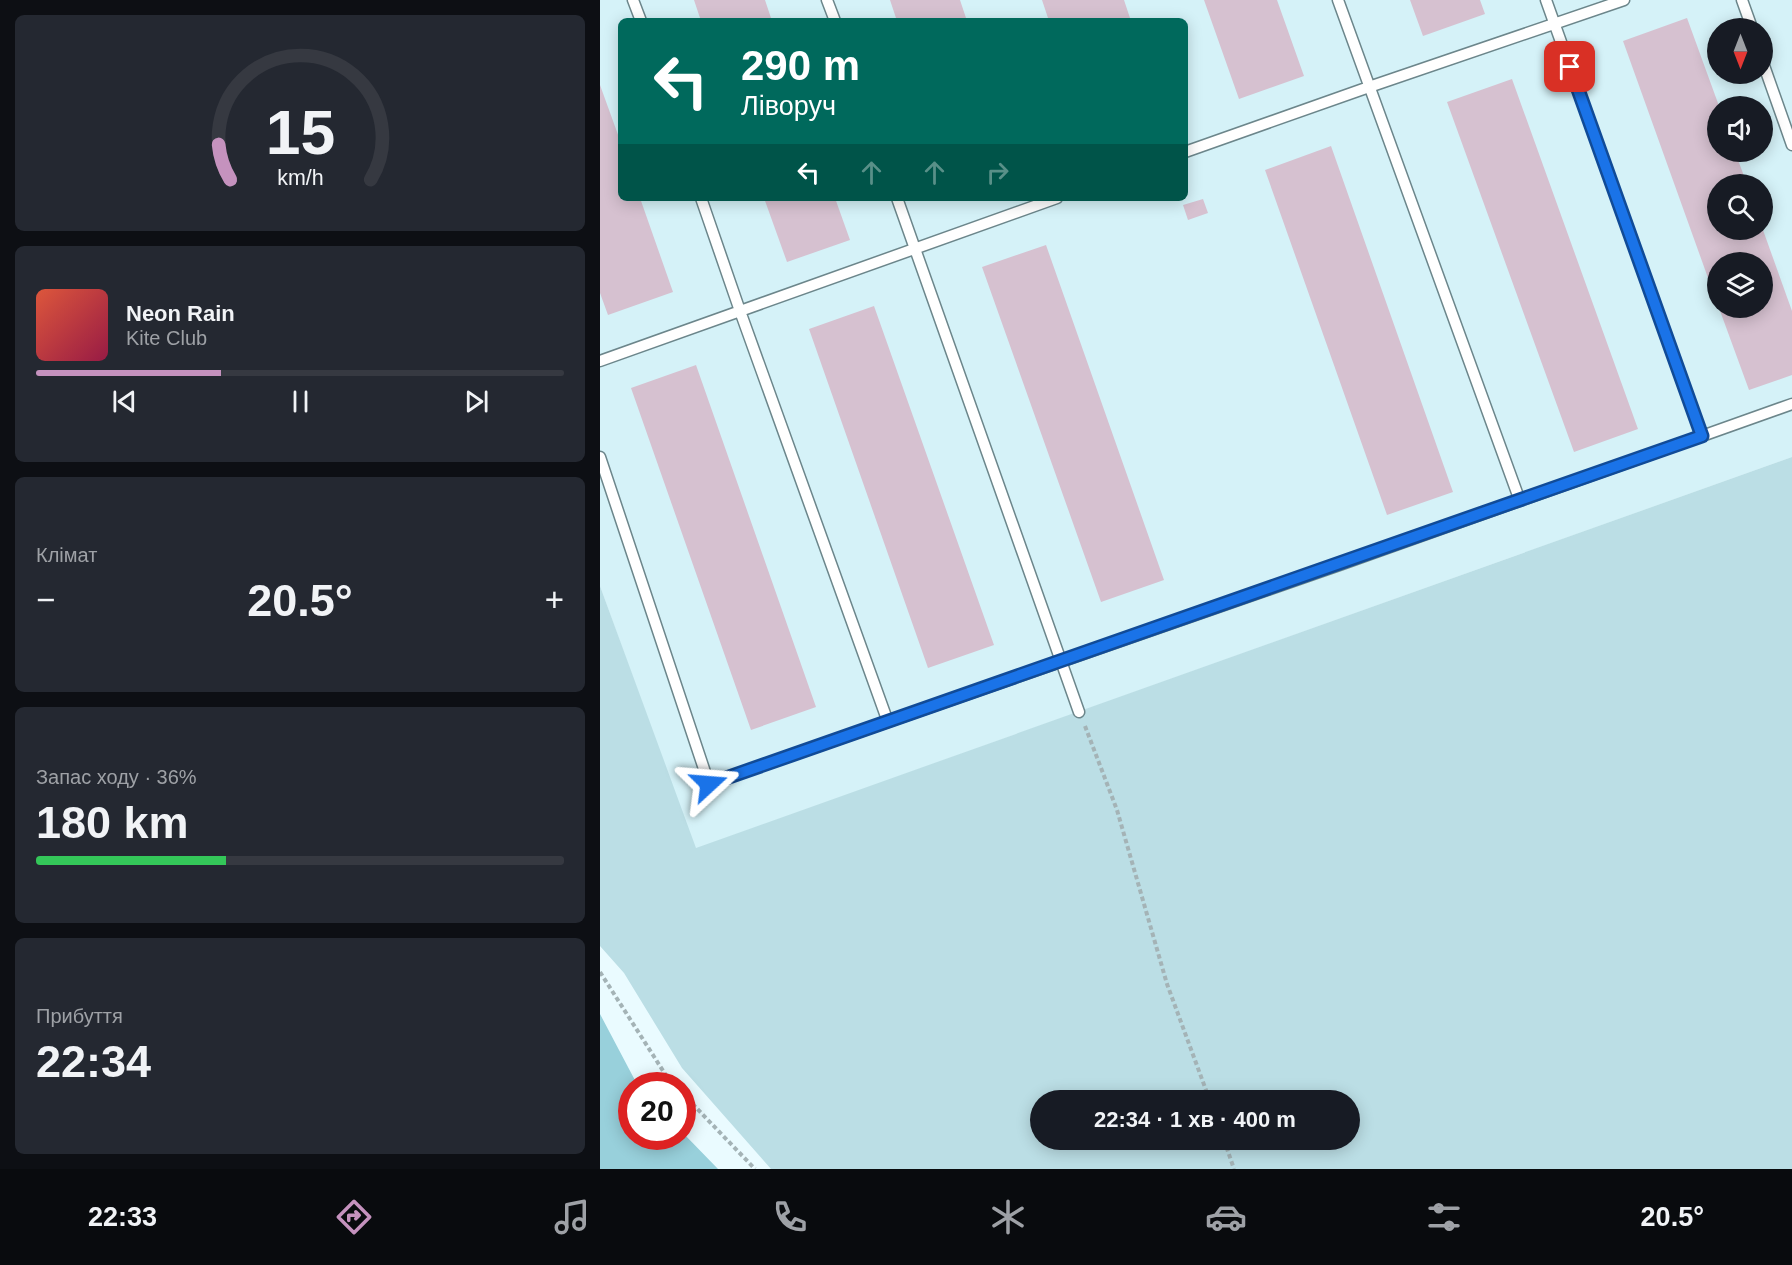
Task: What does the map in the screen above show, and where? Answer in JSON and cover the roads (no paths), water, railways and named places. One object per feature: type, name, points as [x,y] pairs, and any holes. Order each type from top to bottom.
[{"type":"lane","points":[[633,0],[640,18]]},
{"type":"lane","points":[[827,0],[834,18]]},
{"type":"lane","points":[[1338,0],[1520,501]]},
{"type":"lane","points":[[1546,0],[1702,436]]},
{"type":"lane","points":[[1188,151],[1624,0]]},
{"type":"lane","points":[[1742,0],[1748,18]]},
{"type":"lane","points":[[1770,84],[1792,145]]},
{"type":"lane","points":[[702,201],[888,722]]},
{"type":"lane","points":[[898,201],[1079,712]]},
{"type":"lane","points":[[600,361],[1049,201]]},
{"type":"lane","points":[[600,457],[709,784],[1792,404]]}]
